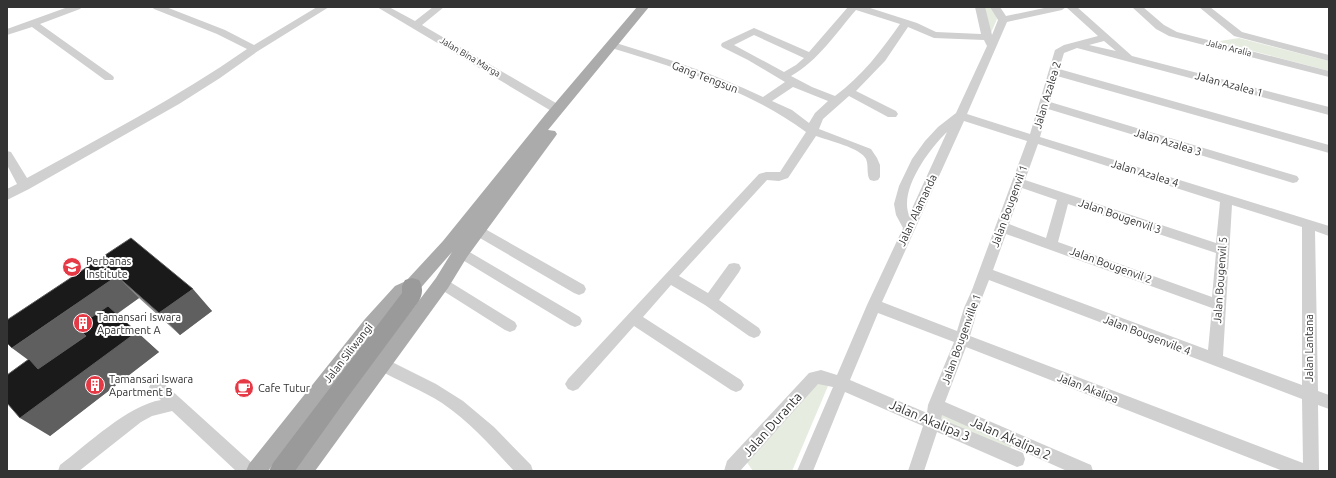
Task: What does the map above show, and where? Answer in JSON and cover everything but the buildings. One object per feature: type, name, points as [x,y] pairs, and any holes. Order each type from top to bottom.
[{"type":"highway","points":[[281,471],[339,391],[412,295],[412,286]]},
{"type":"main road","points":[[616,46],[643,7]]},
{"type":"main road","points":[[303,471],[442,283],[455,249],[562,111],[616,46],[653,7]]},
{"type":"main road","points":[[455,249],[478,230],[562,111]]},
{"type":"main road","name":"Jalan Siliwangi","points":[[256,471],[371,324],[401,291],[412,286],[455,249]]},
{"type":"street","points":[[7,32],[77,7]]},
{"type":"street","points":[[156,7],[221,32],[254,49]]},
{"type":"street","points":[[304,7],[319,9]]},
{"type":"street","name":"Jalan Bina Marga","points":[[382,7],[562,111]]},
{"type":"street","points":[[415,26],[439,7]]},
{"type":"street","points":[[764,101],[811,57],[853,7]]},
{"type":"street","points":[[857,7],[906,23],[934,35],[987,37]]},
{"type":"street","points":[[980,7],[987,37],[992,47]]},
{"type":"street","points":[[995,7],[1003,20],[1062,7]]},
{"type":"street","name":"Jalan Azalea 1","points":[[1072,7],[1129,57]]},
{"type":"street","name":"Jalan Aralia","points":[[1137,7],[1166,31],[1329,74]]},
{"type":"street","name":"Jalan Aralia","points":[[1204,7],[1238,34],[1329,58]]},
{"type":"street","points":[[7,195],[175,101],[216,76],[254,49],[319,9]]},
{"type":"street","name":"Jalan Alamanda","points":[[874,305],[1003,20]]},
{"type":"street","points":[[33,23],[109,78]]},
{"type":"street","points":[[573,384],[670,277],[764,177],[779,177],[784,175],[813,131],[815,122],[819,116],[848,91],[881,59],[906,23]]},
{"type":"street","points":[[811,57],[754,31],[726,45],[755,58],[810,91],[836,100]]},
{"type":"street","points":[[1206,42],[1238,34]]},
{"type":"street","name":"Jalan Azalea 2","points":[[1034,138],[1059,52],[1062,49],[1106,37]]},
{"type":"street","name":"Jalan Azalea 1","points":[[1078,44],[1329,111]]},
{"type":"street","name":"Gang Tengsun","points":[[616,46],[684,67],[723,82],[788,113],[813,131],[867,151],[870,153],[874,164],[874,177]]},
{"type":"street","points":[[1053,71],[1329,149]]},
{"type":"street","points":[[848,91],[892,114]]},
{"type":"street","name":"Jalan Azalea 3","points":[[1044,104],[1293,179]]},
{"type":"street","points":[[909,227],[903,216],[900,202],[918,157],[944,128],[960,116]]},
{"type":"street","name":"Jalan Azalea 4","points":[[960,116],[1329,231]]},
{"type":"street","name":"Jalan Bougenvil 1","points":[[985,274],[1034,138]]},
{"type":"street","points":[[7,155],[25,186]]},
{"type":"street","points":[[1018,182],[1064,197]]},
{"type":"street","name":"Jalan Bougenvil 3","points":[[1051,244],[1064,197],[1222,250]]},
{"type":"street","name":"Jalan Bougenvil 5","points":[[1215,360],[1226,198]]},
{"type":"street","name":"Jalan Lantana","points":[[1308,224],[1311,471]]},
{"type":"street","name":"Jalan Bougenvil 2","points":[[1002,227],[1219,305]]},
{"type":"street","points":[[478,230],[579,290]]},
{"type":"street","points":[[455,249],[575,321]]},
{"type":"street","points":[[710,301],[734,268]]},
{"type":"street","name":"Jalan Bougenvile 4","points":[[985,274],[1329,402]]},
{"type":"street","name":"Jalan Bougenville 1","points":[[916,471],[933,421],[936,405],[962,340],[971,308],[985,274]]},
{"type":"street","points":[[670,277],[710,301],[754,332]]},
{"type":"street","points":[[442,283],[510,326]]},
{"type":"street","points":[[805,471],[874,305]]},
{"type":"street","name":"Jalan Akalipa","points":[[874,305],[1303,471]]},
{"type":"street","points":[[633,318],[736,385]]},
{"type":"street","points":[[382,364],[446,398],[464,411],[496,440],[525,471]]},
{"type":"street","name":"Jalan Akalipa 3","points":[[814,378],[824,377],[841,383],[933,421],[1016,465]]},
{"type":"street","name":"Jalan Duranta","points":[[732,471],[733,467],[814,378]]},
{"type":"street","points":[[158,386],[248,471]]},
{"type":"street","points":[[66,471],[135,417],[150,408],[164,407],[175,403]]},
{"type":"street","name":"Jalan Akalipa 2","points":[[936,405],[1085,471]]},
{"type":"street","points":[[1016,465],[1022,442]]},
{"type":"shaded area","points":[[983,7],[993,7],[997,19],[990,35]]},
{"type":"shaded area","points":[[1239,38],[1329,61],[1329,71],[1222,43],[1220,41]]},
{"type":"shaded area","points":[[814,378],[828,386],[792,471],[753,471],[746,461]]},
{"type":"shaded area","points":[[937,411],[1012,443],[1010,450],[935,417]]},
{"type":"place","name":"Perbanas Institute","points":[[72,267]]},
{"type":"place","name":"Tamansari Iswara Apartment A","points":[[83,323]]},
{"type":"place","name":"Tamansari Iswara Apartment B","points":[[95,385]]},
{"type":"place","name":"Cafe Tutur","points":[[244,388]]}]
